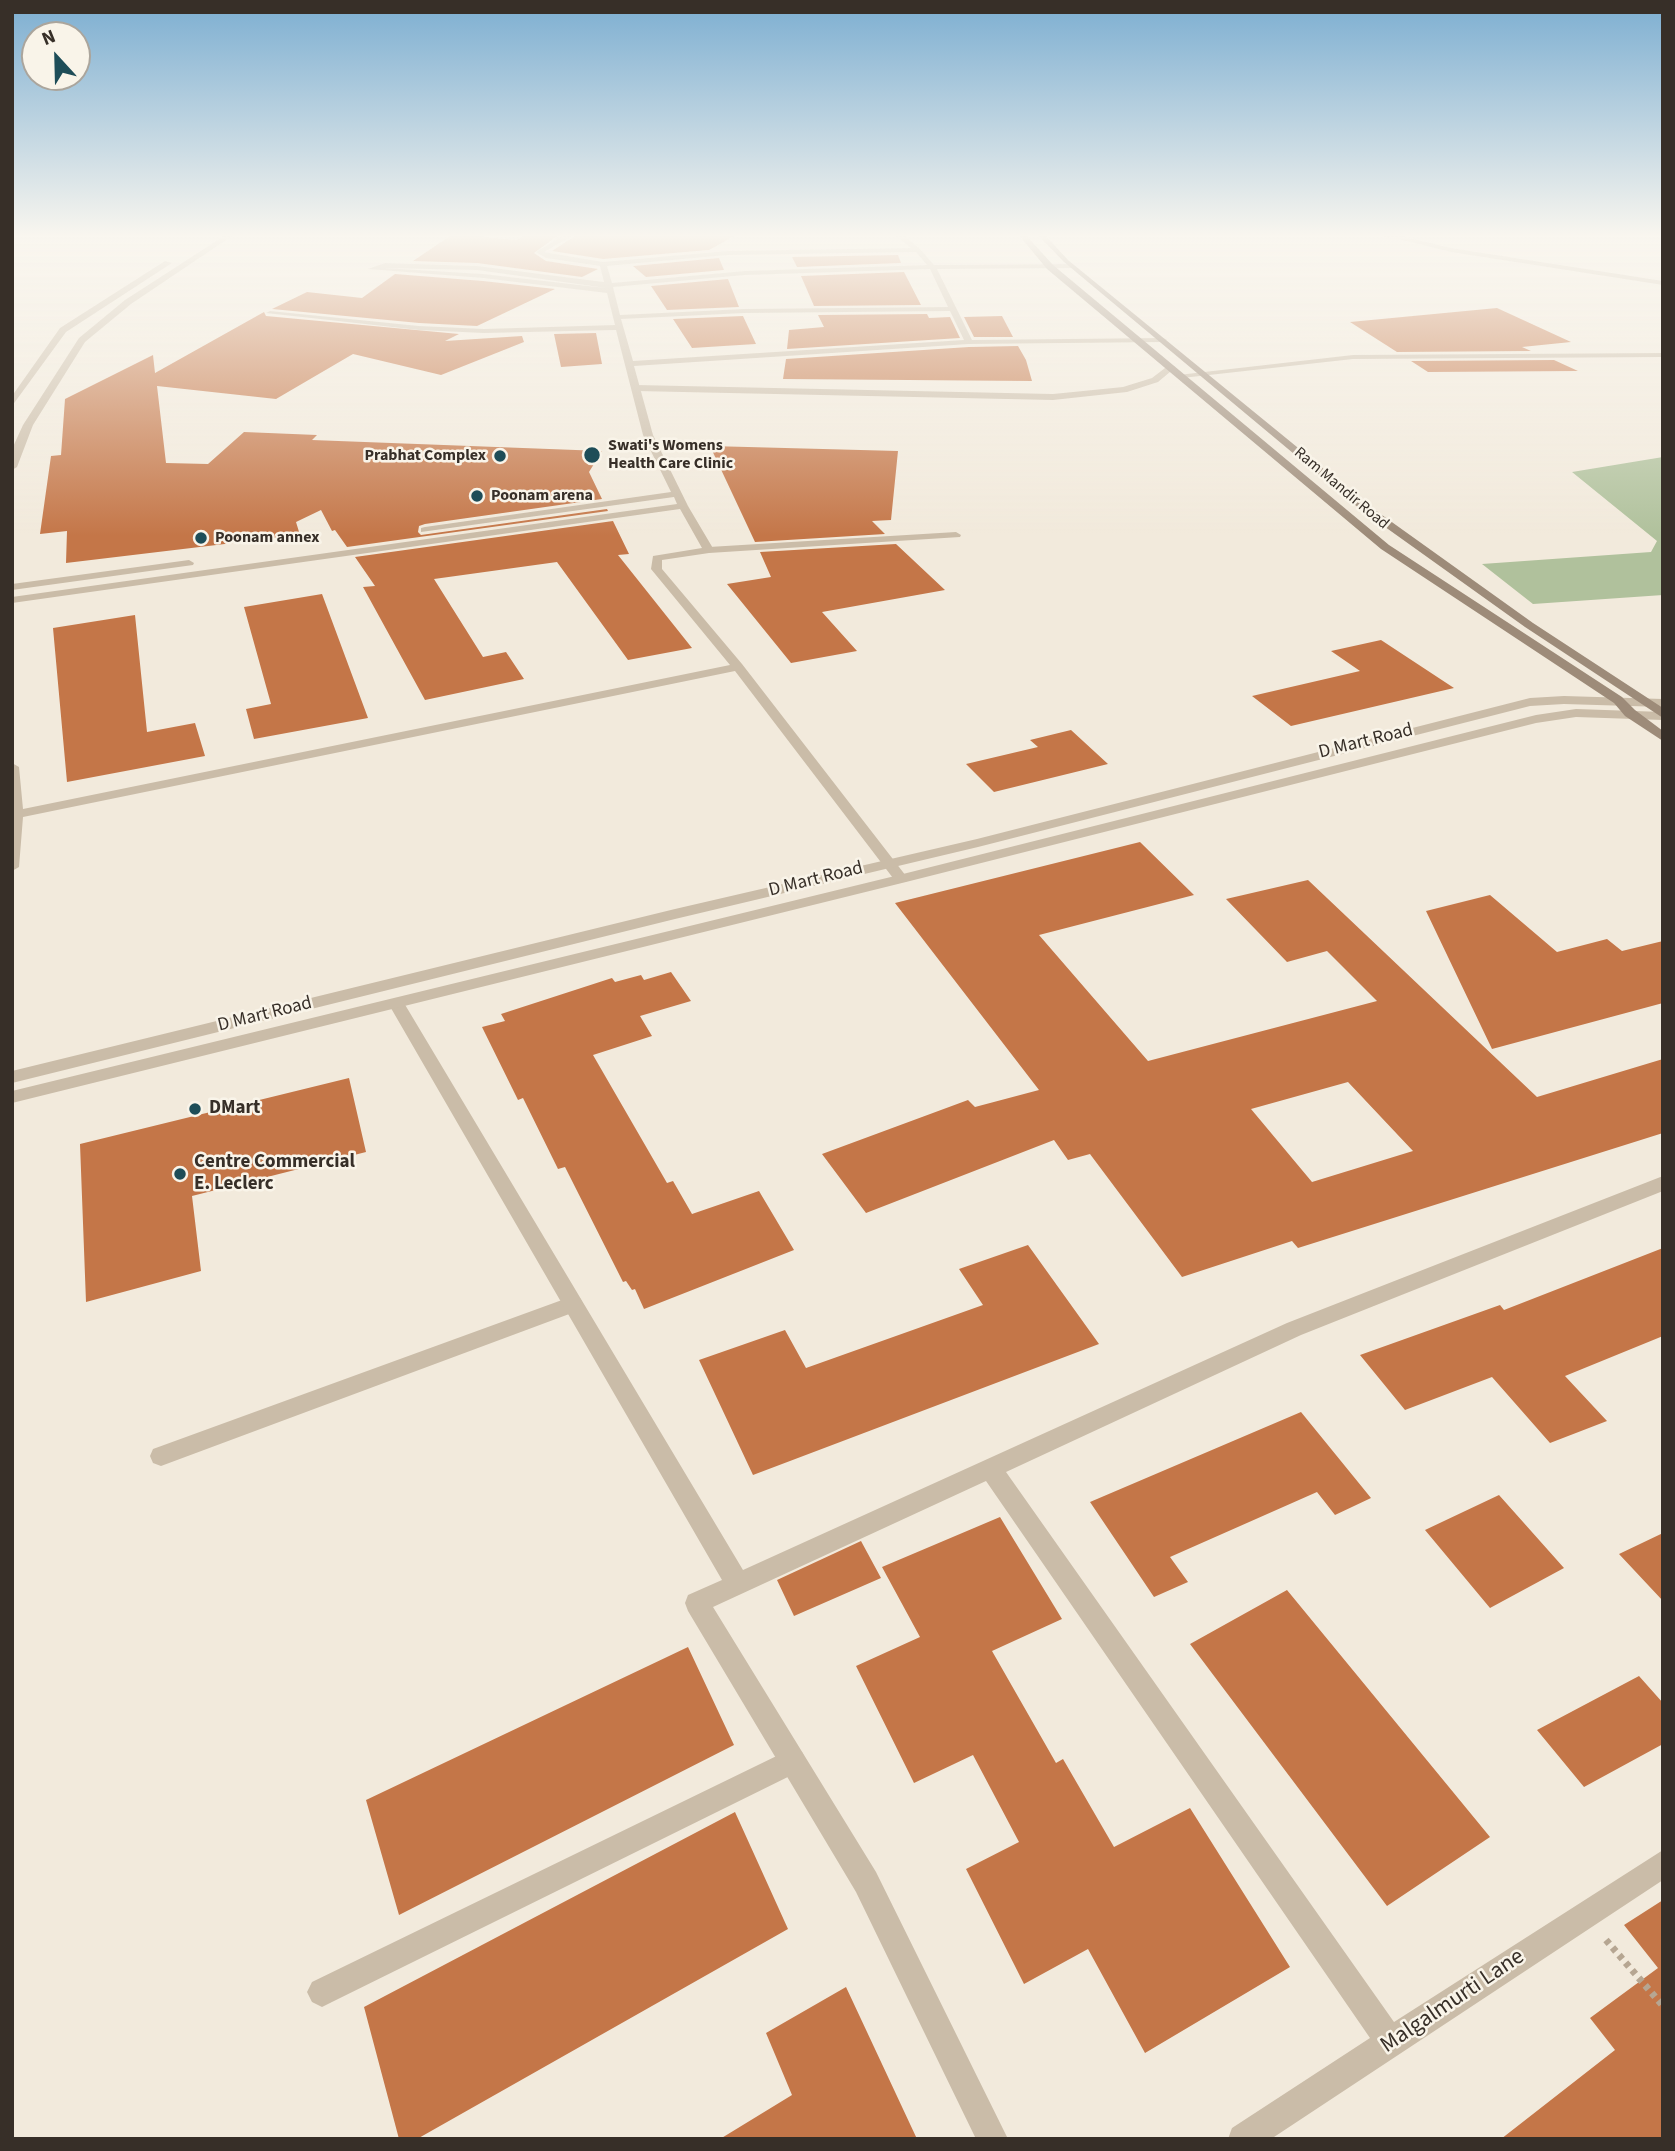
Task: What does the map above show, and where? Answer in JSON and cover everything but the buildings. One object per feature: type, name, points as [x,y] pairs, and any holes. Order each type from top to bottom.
[{"type":"main road","name":"Ram Mandir Road","points":[[1131,334],[1385,547],[1618,701],[1663,737]]},
{"type":"main road","points":[[1156,334],[1364,507],[1529,625],[1656,703],[1663,715]]},
{"type":"street","points":[[12,467],[29,415],[61,334]]},
{"type":"street","points":[[12,403],[89,334]]},
{"type":"street","points":[[623,334],[648,435],[683,506],[709,550]]},
{"type":"street","points":[[965,334],[969,342]]},
{"type":"street","points":[[630,364],[969,342],[1163,340]]},
{"type":"street","points":[[1182,375],[1353,357],[1663,355]]},
{"type":"street","points":[[636,388],[1054,397],[1124,390],[1155,380],[1171,367]]},
{"type":"street","points":[[12,587],[677,494]]},
{"type":"street","points":[[12,600],[683,506]]},
{"type":"street","points":[[901,879],[738,667],[657,569],[657,558],[709,550],[956,536]]},
{"type":"street","points":[[14,814],[738,667]]},
{"type":"street","name":"D Mart Road","points":[[12,1077],[978,843],[1530,702],[1564,699],[1656,703]]},
{"type":"street","name":"D Mart Road","points":[[12,1097],[901,879],[1536,719],[1576,713],[1663,715]]},
{"type":"street","points":[[12,768],[12,867]]},
{"type":"street","points":[[396,1003],[737,1583]]},
{"type":"street","points":[[993,2139],[866,1882],[697,1603],[1294,1329],[1663,1183]]},
{"type":"street","points":[[160,1456],[573,1304]]},
{"type":"street","points":[[991,1469],[1391,2043]]},
{"type":"street","points":[[322,1992],[793,1761]]},
{"type":"street","name":"Malgalmurti Lane","points":[[1243,2139],[1663,1864]]},
{"type":"path","points":[[1584,1915],[1663,2006]]},
{"type":"green space","points":[[1663,457],[1663,595],[1533,604],[1482,564],[1651,552],[1657,541],[1572,472]]},
{"type":"place","name":"Swati's Womens Health Care Clinic","points":[[592,455]]},
{"type":"place","name":"Prabhat Complex","points":[[500,456]]},
{"type":"place","name":"Poonam arena","points":[[477,496]]},
{"type":"place","name":"Poonam annex","points":[[201,538]]},
{"type":"place","name":"DMart","points":[[195,1109]]},
{"type":"place","name":"Centre Commercial E. Leclerc","points":[[180,1174]]}]
